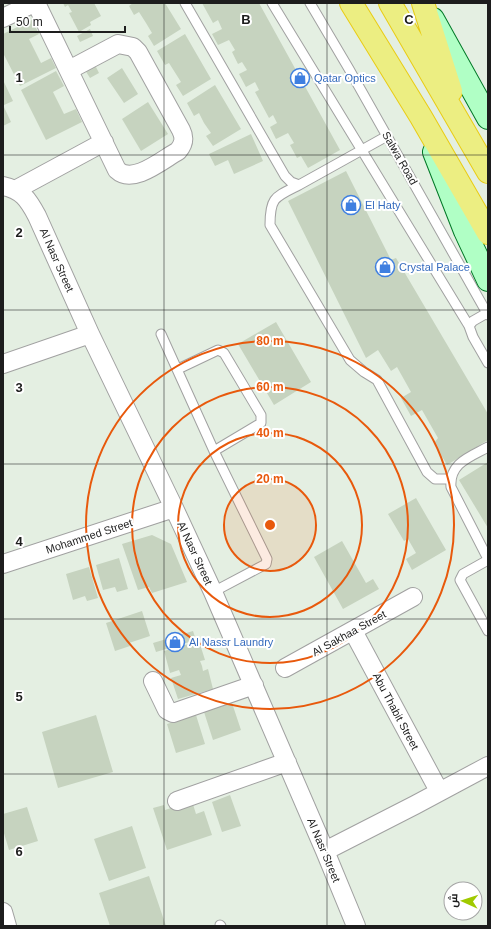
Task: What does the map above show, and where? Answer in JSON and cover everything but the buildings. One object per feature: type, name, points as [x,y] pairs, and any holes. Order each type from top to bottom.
[{"type":"highway","points":[[351,3],[421,117],[488,233]]},
{"type":"highway","points":[[390,3],[488,172]]},
{"type":"highway","points":[[424,3],[464,130]]},
{"type":"main road","points":[[424,3],[488,118]]},
{"type":"main road","points":[[421,117],[448,190],[488,280]]},
{"type":"street","points":[[3,18],[35,3],[117,170],[129,176],[138,174],[178,151],[182,146],[184,135],[138,52],[133,47],[118,44],[69,70]]},
{"type":"street","points":[[10,187],[104,142]]},
{"type":"street","name":"Al Nasr Street","points":[[10,187],[29,201],[37,216],[90,334],[174,508],[254,685],[356,926]]},
{"type":"street","points":[[3,364],[90,334]]},
{"type":"street","name":"Mohammed Street","points":[[3,564],[174,508]]},
{"type":"street","name":"Al Sakhaa Street","points":[[285,668],[413,597]]},
{"type":"street","name":"Abu Thabit Street","points":[[353,631],[439,791]]},
{"type":"street","points":[[153,681],[166,710],[173,713],[254,685]]},
{"type":"street","points":[[177,801],[287,762]]},
{"type":"street","points":[[325,851],[488,766]]},
{"type":"street","points":[[3,912],[7,926]]},
{"type":"lane","points":[[185,3],[285,176],[291,182],[299,185]]},
{"type":"lane","points":[[272,3],[469,326],[473,337],[488,363]]},
{"type":"lane","name":"Salwa Road","points":[[310,3],[487,314]]},
{"type":"lane","points":[[387,136],[276,197],[270,210],[270,225],[350,360],[364,372],[377,380],[427,472],[435,479],[450,480]]},
{"type":"lane","points":[[469,326],[473,321],[487,314]]},
{"type":"lane","points":[[161,334],[214,451],[267,562],[266,564],[213,592]]},
{"type":"lane","points":[[178,369],[218,350],[221,350],[261,415],[262,423],[214,451]]},
{"type":"lane","points":[[488,447],[458,464],[452,470],[450,480],[450,487],[488,560],[463,574],[460,580],[488,631]]},
{"type":"place","name":"Qatar Optics","points":[[300,78]]},
{"type":"place","name":"El Haty","points":[[351,205]]},
{"type":"place","name":"Crystal Palace","points":[[385,267]]},
{"type":"place","name":"Al Nassr Laundry","points":[[175,642]]}]
